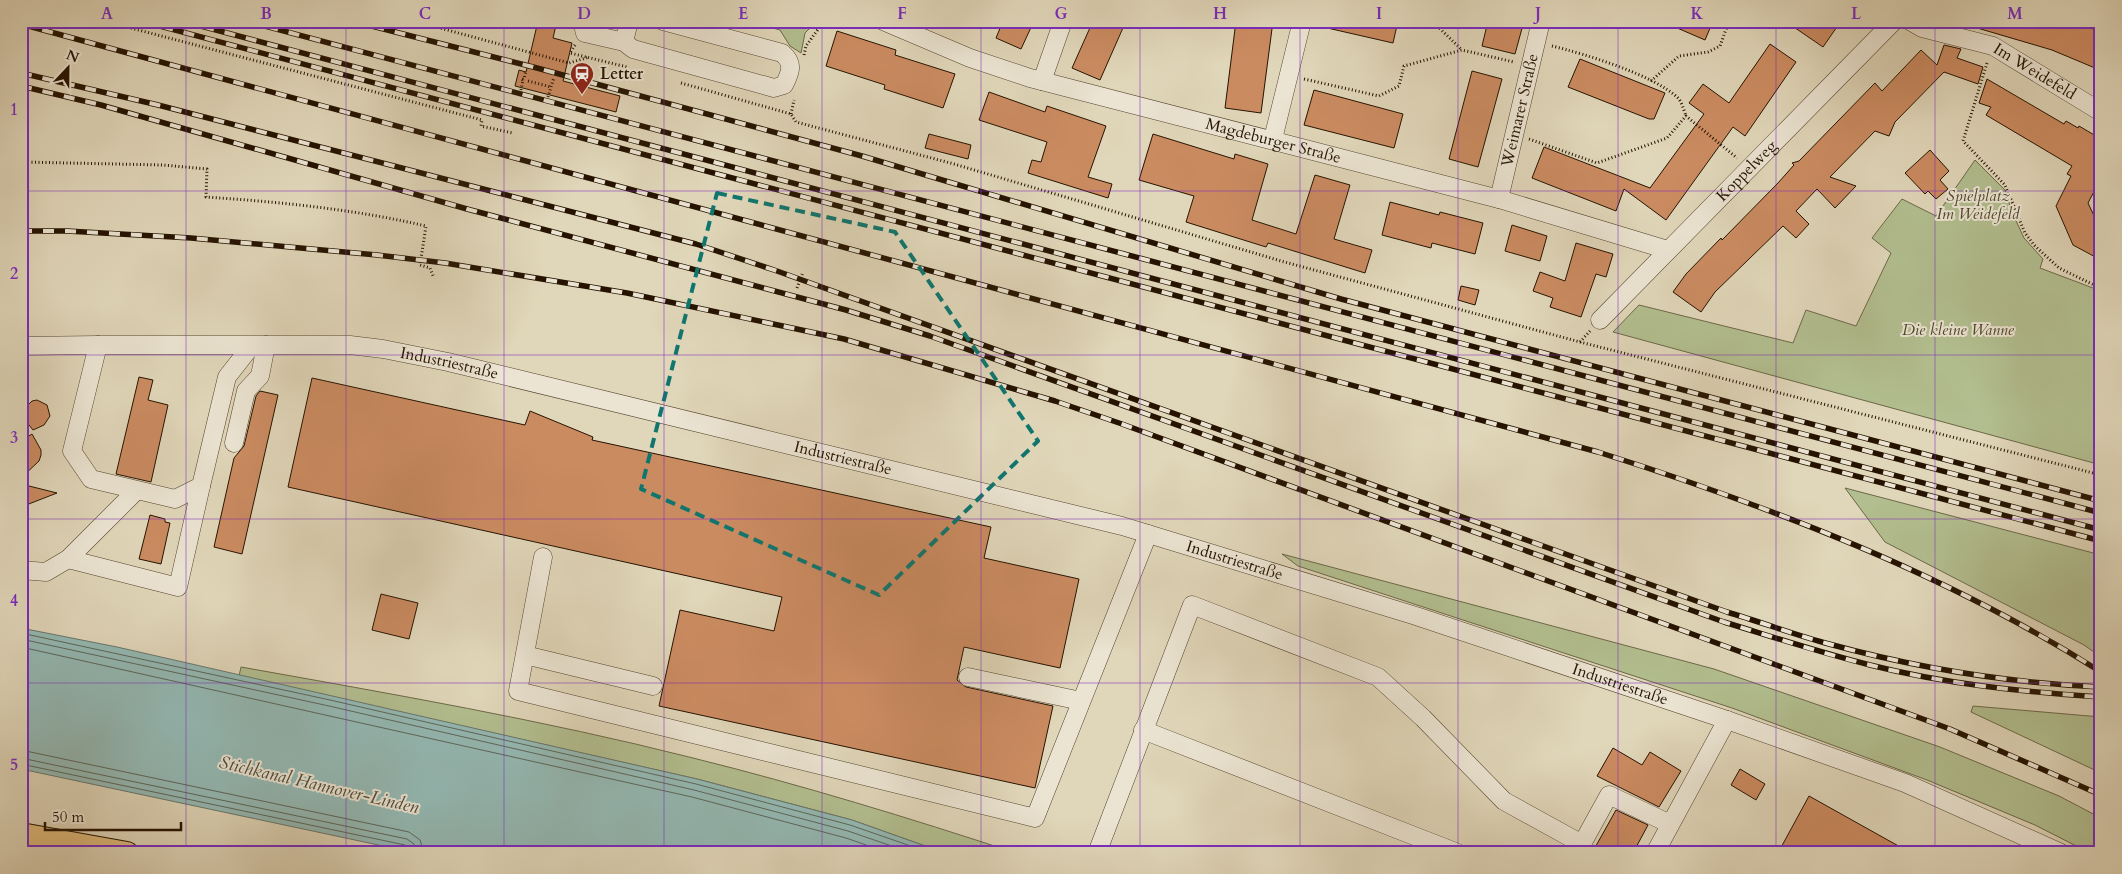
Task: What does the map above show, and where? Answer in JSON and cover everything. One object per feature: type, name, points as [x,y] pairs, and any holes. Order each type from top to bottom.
[{"type":"main road","points":[[21,834],[127,853]]},
{"type":"street","points":[[582,21],[585,33],[624,42],[633,49],[774,88],[784,85],[788,78],[791,67],[789,59],[782,53],[663,21]]},
{"type":"street","points":[[624,42],[629,21]]},
{"type":"street","name":"Magdeburger Straße","points":[[883,21],[970,58],[1042,81],[1273,139],[1499,199],[1668,250]]},
{"type":"street","points":[[1042,81],[1063,21]]},
{"type":"street","points":[[1273,139],[1302,21]]},
{"type":"street","name":"Weimarer Straße","points":[[1499,199],[1541,21]]},
{"type":"street","name":"Koppelweg","points":[[1600,320],[1894,21]]},
{"type":"street","name":"Im Weidefeld","points":[[1910,21],[1922,28],[1993,46],[2101,112]]},
{"type":"street","points":[[234,443],[246,391],[260,376],[260,345]]},
{"type":"street","points":[[68,559],[178,587],[227,377],[260,345]]},
{"type":"street","name":"Industriestraße","points":[[21,346],[350,345],[383,349],[448,362],[1103,521],[1416,616],[1727,720],[1905,783],[2061,853]]},
{"type":"street","points":[[98,346],[72,451],[91,479],[136,492],[175,499],[201,486]]},
{"type":"street","points":[[21,570],[46,572],[68,559],[136,492]]},
{"type":"street","points":[[542,557],[518,692],[1035,818],[1148,534]]},
{"type":"street","points":[[1097,853],[1192,605],[1378,677],[1423,718],[1504,801],[1580,849],[1609,795],[1670,824]]},
{"type":"street","points":[[525,655],[653,686]]},
{"type":"street","points":[[968,677],[1081,701]]},
{"type":"street","points":[[1655,853],[1727,720]]},
{"type":"street","points":[[1143,730],[1458,853]]},
{"type":"street","points":[[21,847],[33,853]]},
{"type":"path","points":[[104,21],[482,120],[481,126],[513,134]]},
{"type":"path","points":[[414,21],[568,63],[590,57],[628,68]]},
{"type":"path","points":[[1432,21],[1462,50]]},
{"type":"path","points":[[1651,81],[1679,56],[1708,52],[1720,46],[1729,21]]},
{"type":"path","points":[[1536,41],[1590,56],[1651,81],[1679,99],[1686,116],[1749,168]]},
{"type":"path","points":[[1993,46],[1963,141],[2005,185],[2025,233],[2045,257],[2073,277],[2094,285],[2101,274]]},
{"type":"path","points":[[1289,75],[1379,96],[1399,86],[1404,66],[1462,50],[1530,65]]},
{"type":"path","points":[[521,90],[523,80],[521,79],[524,79],[526,70]]},
{"type":"path","points":[[548,97],[554,78]]},
{"type":"path","points":[[528,81],[551,87]]},
{"type":"path","points":[[675,81],[791,114],[796,122],[954,164],[1281,261],[1580,342],[2101,475]]},
{"type":"path","points":[[1514,134],[1597,163],[1667,138],[1686,116]]},
{"type":"path","points":[[21,162],[163,165],[207,169],[206,197],[285,202],[376,214],[426,226],[420,265],[430,268],[434,278]]},
{"type":"path","points":[[797,288],[803,272]]},
{"type":"highlighted area","points":[[717,193],[895,232],[1038,441],[879,595],[641,489]]},
{"type":"green space","points":[[747,21],[817,21],[805,33],[801,53],[790,46],[780,30]]},
{"type":"green space","name":"Die kleine Wanne","points":[[1975,160],[2005,190],[2012,212],[2024,238],[2043,259],[2040,268],[2101,291],[2101,465],[1613,332],[1639,305],[1793,343],[1806,310],[1856,326],[1891,253],[1872,238],[1902,199],[1936,216]]},
{"type":"green space","points":[[1845,488],[2101,555],[2101,657],[2084,645],[1885,542]]},
{"type":"green space","points":[[1282,554],[1714,669],[1940,747],[2059,796],[2101,818],[2101,853],[2090,853],[2035,825],[1927,780],[1732,708],[1298,566]]},
{"type":"green space","points":[[241,667],[467,708],[637,744],[734,768],[815,791],[1016,853],[945,853],[852,820],[697,779],[239,676]]},
{"type":"green space","points":[[1973,706],[2101,717],[2101,773],[1971,712]]},
{"type":"water","name":"Stichkanal Hannover-Linden","points":[[21,628],[117,647],[697,779],[852,820],[945,853],[416,853],[21,769]]},
{"type":"building","points":[[538,21],[557,21],[553,38],[572,43],[563,81],[620,96],[616,112],[515,86],[519,70],[526,72]]},
{"type":"building","points":[[1003,21],[1034,21],[1021,49],[996,38]]},
{"type":"building","points":[[1093,21],[1126,21],[1100,80],[1072,68]]},
{"type":"building","points":[[1236,21],[1273,21],[1261,113],[1225,108]]},
{"type":"building","points":[[1324,21],[1398,21],[1393,43],[1323,27]]},
{"type":"building","points":[[1488,21],[1524,21],[1515,54],[1482,46]]},
{"type":"building","points":[[1661,21],[1713,21],[1705,40]]},
{"type":"building","points":[[1785,21],[1841,21],[1823,47]]},
{"type":"building","points":[[1968,21],[2073,21],[2101,32],[2101,52],[2095,68],[2052,50],[1967,25]]},
{"type":"building","points":[[837,31],[896,50],[895,55],[955,74],[943,108],[884,89],[885,85],[826,66]]},
{"type":"building","points":[[1770,44],[1796,62],[1745,136],[1733,127],[1666,220],[1624,189],[1616,211],[1532,178],[1544,147],[1650,188],[1704,114],[1689,103],[1703,84],[1729,103]]},
{"type":"building","points":[[1944,45],[1961,49],[1957,58],[1983,67],[1978,84],[1944,72],[1895,122],[1889,136],[1875,131],[1830,177],[1856,186],[1835,208],[1817,189],[1796,211],[1809,224],[1796,238],[1783,226],[1715,292],[1701,312],[1673,292],[1686,274],[1778,183],[1794,165],[1792,163],[1799,161],[1875,83],[1882,91],[1921,50],[1937,65]]},
{"type":"building","points":[[1580,59],[1665,93],[1654,119],[1649,119],[1568,87]]},
{"type":"building","points":[[1472,71],[1502,79],[1478,167],[1449,159]]},
{"type":"building","points":[[1987,79],[2064,124],[2066,121],[2078,128],[2079,126],[2101,139],[2101,178],[2088,203],[2096,220],[2101,223],[2101,260],[2073,245],[2056,206],[2071,176],[2067,174],[2072,166],[1986,115],[1991,107],[1979,103]]},
{"type":"building","points":[[1314,90],[1403,114],[1394,148],[1304,125]]},
{"type":"building","points":[[989,92],[1045,112],[1047,106],[1106,126],[1088,177],[1112,184],[1108,198],[1028,173],[1032,160],[1041,162],[1047,142],[979,120]]},
{"type":"building","points":[[929,134],[971,145],[968,159],[925,148]]},
{"type":"building","points":[[1153,134],[1234,159],[1235,154],[1268,164],[1252,220],[1296,234],[1315,175],[1350,185],[1334,239],[1372,250],[1365,273],[1268,243],[1266,247],[1186,222],[1194,196],[1139,180]]},
{"type":"building","points":[[1930,150],[1949,171],[1940,180],[1948,189],[1936,199],[1928,191],[1925,194],[1905,173]]},
{"type":"building","points":[[1390,202],[1439,215],[1440,212],[1483,223],[1475,254],[1432,243],[1431,248],[1382,235]]},
{"type":"building","points":[[1512,225],[1547,236],[1540,261],[1505,251]]},
{"type":"building","points":[[1576,243],[1613,254],[1606,277],[1596,274],[1581,317],[1550,307],[1553,298],[1533,291],[1540,272],[1565,281]]},
{"type":"building","points":[[1461,286],[1479,290],[1475,305],[1458,300]]},
{"type":"building","points":[[139,377],[153,380],[148,400],[168,405],[151,482],[116,474]]},
{"type":"building","points":[[312,378],[525,425],[530,411],[593,437],[592,440],[991,527],[984,558],[1079,579],[1060,668],[964,647],[958,675],[957,680],[966,687],[1053,706],[1035,788],[659,706],[680,610],[774,631],[782,597],[288,487]]},
{"type":"building","points":[[260,391],[278,395],[242,554],[214,547],[234,458],[244,446],[256,396]]},
{"type":"building","points":[[37,400],[47,405],[50,416],[44,425],[33,430],[25,420],[24,409],[32,401]]},
{"type":"building","points":[[32,434],[41,450],[41,455],[39,461],[21,478],[21,441]]},
{"type":"building","points":[[21,484],[57,493],[21,507]]},
{"type":"building","points":[[150,515],[165,519],[165,522],[170,523],[161,564],[139,559]]},
{"type":"building","points":[[381,594],[418,603],[409,639],[372,630]]},
{"type":"building","points":[[1613,748],[1642,765],[1650,752],[1681,771],[1659,807],[1597,776]]},
{"type":"building","points":[[1740,769],[1765,784],[1756,800],[1731,785]]},
{"type":"building","points":[[1809,796],[1911,853],[1778,853]]},
{"type":"building","points":[[1616,810],[1648,825],[1633,853],[1592,853]]},
{"type":"railway","points":[[141,21],[2101,541]]},
{"type":"railway","points":[[182,21],[2101,530]]},
{"type":"railway","points":[[246,21],[2101,513]]},
{"type":"railway","points":[[352,21],[537,68],[862,156],[1341,299],[2101,501]]},
{"type":"railway","points":[[21,24],[1598,452],[1728,496],[1857,546],[1982,604],[2101,672]]},
{"type":"railway","points":[[21,73],[158,105],[696,244],[777,271],[1727,612],[1816,640],[1862,653],[1964,673],[2032,682],[2101,687]]},
{"type":"railway","points":[[21,86],[101,105],[467,209],[846,310],[930,336],[1724,622],[1815,650],[1898,672],[1956,682],[2014,690],[2101,697]]},
{"type":"railway","points":[[21,231],[67,231],[191,238],[445,263],[627,293],[844,339],[1055,401],[1122,424],[1950,729],[2101,795]]},
{"type":"place","name":"Letter","points":[[582,95]]},
{"type":"park label","name":"Spielplatz Im Weidefeld","points":[[1978,205]]}]
